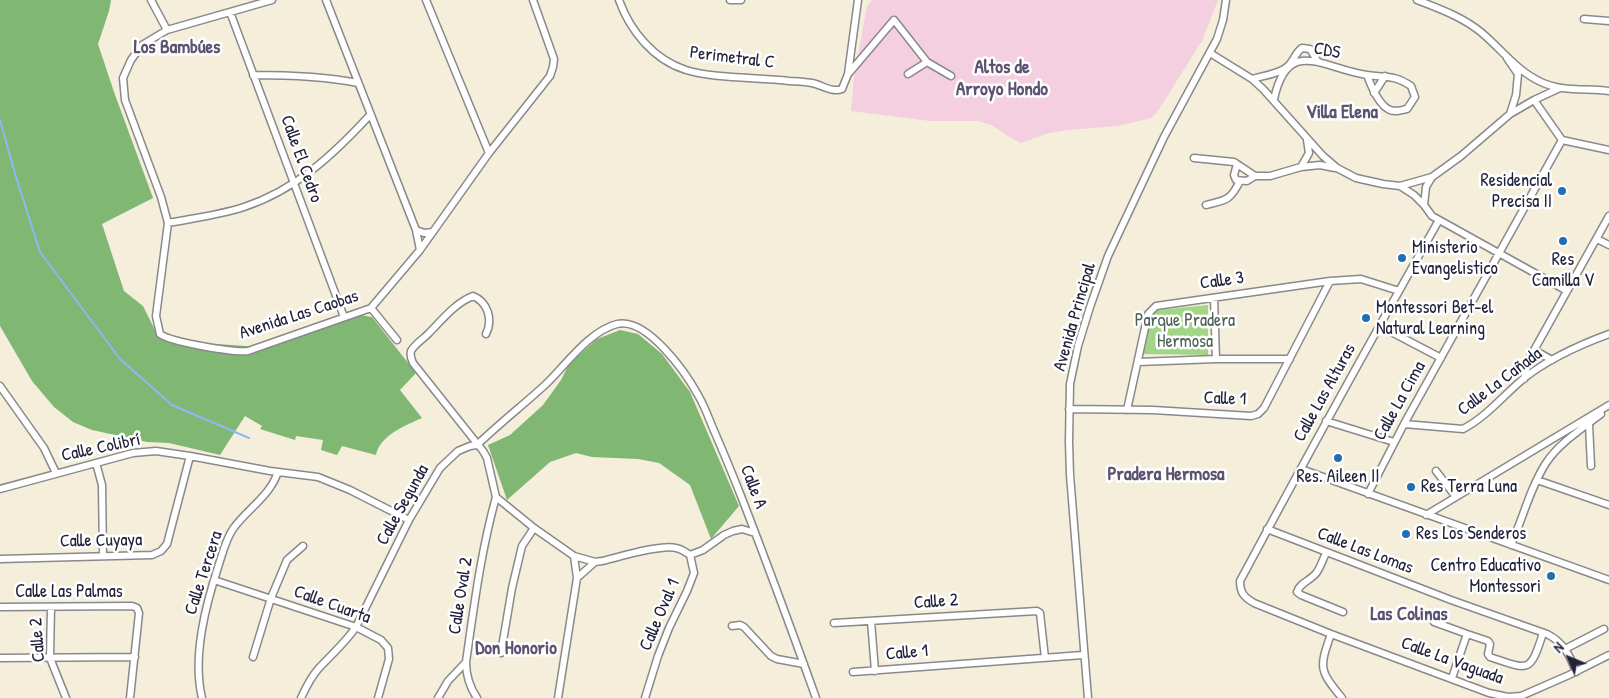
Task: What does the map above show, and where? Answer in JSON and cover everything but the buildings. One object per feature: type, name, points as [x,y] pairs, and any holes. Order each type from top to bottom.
[{"type":"street","points":[[152,0],[167,30]]},
{"type":"street","name":"Avenida Las Caobas","points":[[272,0],[167,30],[142,45],[131,60],[123,78],[125,100],[161,197],[168,223],[156,316],[158,331],[162,336],[178,342],[242,352],[371,308],[420,250],[489,154],[550,76],[554,59],[533,0]]},
{"type":"street","points":[[326,0],[416,230],[420,250]]},
{"type":"street","points":[[426,0],[489,154]]},
{"type":"street","name":"Perimetral C","points":[[619,0],[633,30],[649,48],[686,70],[720,76],[768,78],[814,83],[837,91],[842,89],[848,74]]},
{"type":"street","points":[[730,0],[741,0]]},
{"type":"street","points":[[848,74],[858,0]]},
{"type":"street","name":"Avenida Principal","points":[[1088,698],[1083,655],[1070,475],[1070,384],[1078,346],[1108,256],[1164,137],[1217,39],[1223,20],[1226,0]]},
{"type":"street","points":[[1417,0],[1459,18],[1481,33],[1528,75],[1543,83],[1561,88],[1609,91]]},
{"type":"street","name":"Calle El Cedro","points":[[230,12],[344,317]]},
{"type":"street","points":[[1584,19],[1609,21]]},
{"type":"street","points":[[848,74],[894,20],[927,62],[951,76]]},
{"type":"street","points":[[1274,99],[1278,81],[1296,52],[1302,48],[1310,49],[1318,62]]},
{"type":"street","points":[[1210,53],[1252,79],[1274,99],[1307,138],[1336,168]]},
{"type":"street","points":[[1507,58],[1518,74],[1516,95],[1510,114]]},
{"type":"street","name":"CDS","points":[[1252,79],[1306,60],[1367,76],[1385,76],[1401,79],[1411,86],[1414,97],[1407,108],[1398,111],[1388,109],[1374,93],[1367,76]]},
{"type":"street","points":[[908,74],[927,62]]},
{"type":"street","points":[[253,75],[288,75],[358,83]]},
{"type":"street","points":[[1374,93],[1385,76]]},
{"type":"street","points":[[1194,158],[1234,162],[1254,176],[1270,176],[1301,167],[1320,165],[1336,168],[1356,178],[1400,186],[1432,177],[1461,156],[1510,114],[1534,100],[1561,88]]},
{"type":"street","points":[[1534,100],[1562,140],[1609,150]]},
{"type":"street","points":[[168,223],[222,213],[245,207],[272,196],[294,184],[315,169],[344,143],[370,115]]},
{"type":"street","points":[[1301,167],[1309,153],[1307,138]]},
{"type":"street","name":"Calle La Cima","points":[[1368,494],[1394,442],[1562,140]]},
{"type":"street","points":[[1237,164],[1234,175],[1236,180],[1247,181],[1254,176]]},
{"type":"street","points":[[1424,205],[1426,187],[1432,177]]},
{"type":"street","points":[[1206,205],[1228,199],[1240,181]]},
{"type":"street","points":[[1400,186],[1414,195],[1432,216],[1566,291]]},
{"type":"street","points":[[1524,379],[1528,361],[1609,216]]},
{"type":"street","name":"Calle Las Alturas","points":[[1240,581],[1326,421],[1439,220]]},
{"type":"street","points":[[416,230],[424,233],[433,232]]},
{"type":"street","points":[[1597,238],[1609,246]]},
{"type":"street","name":"Calle 3","points":[[1127,410],[1148,314],[1156,306],[1330,281],[1361,279],[1399,291]]},
{"type":"street","name":"Calle 1","points":[[1069,409],[1251,416],[1258,414],[1264,408],[1330,281]]},
{"type":"street","points":[[486,334],[490,319],[487,309],[477,297],[473,296],[460,304],[437,324],[415,346],[411,352],[411,357],[413,363],[487,458],[496,497],[534,528],[574,556],[595,562],[674,547],[683,550],[690,556],[703,550],[724,535],[742,529],[755,533]]},
{"type":"street","points":[[1214,298],[1216,359]]},
{"type":"street","points":[[371,308],[397,340]]},
{"type":"street","name":"Calle Segunda","points":[[301,698],[308,682],[318,669],[349,638],[356,627],[409,520],[444,463],[458,451],[477,445],[546,384],[591,339],[616,324]]},
{"type":"street","name":"Calle A","points":[[616,324],[629,325],[641,330],[667,351],[682,369],[699,397],[730,467],[816,698]]},
{"type":"street","points":[[1380,326],[1442,358]]},
{"type":"street","name":"Calle La Cañada","points":[[1404,424],[1463,429],[1471,425],[1498,403],[1524,379],[1552,360],[1576,347],[1609,334]]},
{"type":"street","points":[[1534,350],[1552,360]]},
{"type":"street","points":[[1138,362],[1290,359]]},
{"type":"street","points":[[0,386],[44,448],[56,473]]},
{"type":"street","points":[[1511,545],[1537,480],[1547,461],[1563,444],[1609,406]]},
{"type":"street","points":[[1426,515],[1609,406]]},
{"type":"street","points":[[1326,421],[1394,442]]},
{"type":"street","points":[[1588,424],[1591,466]]},
{"type":"street","name":"Calle Colibrí","points":[[0,488],[133,453],[156,451],[318,477],[350,490],[409,520]]},
{"type":"street","name":"Calle Cuyaya","points":[[0,559],[152,555],[161,551],[167,544],[190,456]]},
{"type":"street","points":[[96,463],[102,484],[103,556]]},
{"type":"street","points":[[1301,468],[1368,494],[1609,580]]},
{"type":"street","points":[[1436,471],[1456,497]]},
{"type":"street","name":"Calle Tercera","points":[[202,698],[199,664],[201,634],[207,599],[228,537],[238,522],[271,487],[278,472]]},
{"type":"street","points":[[1537,480],[1609,505]]},
{"type":"street","name":"Calle Oval 2","points":[[477,698],[471,689],[466,675],[466,662],[480,563],[496,497]]},
{"type":"street","points":[[501,653],[512,588],[522,546],[534,528]]},
{"type":"street","name":"Calle Las Lomas","points":[[1268,529],[1556,639],[1565,649],[1576,672]]},
{"type":"street","points":[[254,657],[271,598],[287,560],[303,546]]},
{"type":"street","points":[[1326,552],[1312,578],[1300,586],[1297,592],[1300,595],[1343,612]]},
{"type":"street","points":[[558,698],[577,578],[574,556]]},
{"type":"street","name":"Calle Oval 1","points":[[645,698],[658,656],[694,573],[690,556]]},
{"type":"street","points":[[577,578],[595,562]]},
{"type":"street","name":"Calle Cuarta","points":[[214,580],[356,627],[381,640],[388,648],[389,659],[378,698]]},
{"type":"street","name":"Calle La Vaguada","points":[[1240,581],[1240,590],[1244,597],[1254,603],[1452,678],[1488,695],[1521,696],[1609,655]]},
{"type":"street","name":"Calle Las Palmas","points":[[0,607],[132,606],[137,608],[139,613],[135,657]]},
{"type":"street","name":"Calle 2","points":[[51,607],[50,658],[66,698]]},
{"type":"street","name":"Calle 2","points":[[834,623],[1037,610],[1039,612],[1045,658]]},
{"type":"street","points":[[872,621],[875,671]]},
{"type":"street","points":[[1434,622],[1488,641],[1490,644],[1488,654],[1490,657],[1517,666],[1530,664],[1535,658],[1542,633]]},
{"type":"street","points":[[732,626],[740,624],[744,627],[774,658],[804,664]]},
{"type":"street","points":[[1565,649],[1604,628]]},
{"type":"street","points":[[1332,634],[1322,659],[1322,667],[1324,674],[1342,698]]},
{"type":"street","points":[[1452,678],[1467,634]]},
{"type":"street","name":"Calle 1","points":[[853,672],[1083,655]]},
{"type":"street","points":[[0,658],[135,657],[130,698]]},
{"type":"street","points":[[438,698],[448,681],[466,662]]},
{"type":"shaded area","points":[[872,0],[1218,0],[1203,39],[1158,111],[1151,118],[1118,126],[1049,133],[1021,143],[993,126],[979,121],[930,121],[851,111],[854,77],[867,6]]},
{"type":"green space","points":[[0,0],[111,0],[98,44],[153,198],[102,224],[124,291],[143,306],[156,332],[202,343],[261,347],[360,315],[372,317],[416,373],[400,390],[422,418],[394,432],[382,442],[376,455],[342,446],[337,455],[321,450],[323,440],[296,436],[295,440],[260,429],[262,426],[245,416],[220,455],[169,443],[147,442],[92,430],[73,422],[54,407],[32,381],[0,326]]},
{"type":"green space","name":"Parque Pradera Hermosa","points":[[1208,305],[1208,355],[1143,354],[1150,316],[1158,310]]},
{"type":"green space","points":[[620,330],[638,334],[662,354],[690,392],[739,506],[711,539],[690,485],[659,463],[638,459],[592,457],[576,453],[550,462],[507,500],[488,445],[510,435],[543,405],[561,380],[569,364],[597,339]]},
{"type":"waterway","points":[[0,120],[40,252],[120,359],[172,405],[249,438]]},
{"type":"place","name":"Residencial Precisa II","points":[[1562,191]]},
{"type":"place","name":"Res Camilla V","points":[[1563,241]]},
{"type":"place","name":"Ministerio Evangelistico","points":[[1402,258]]},
{"type":"place","name":"Montessori Bet-el Natural Learning","points":[[1366,318]]},
{"type":"place","name":"Res. Aileen II","points":[[1338,458]]},
{"type":"place","name":"Res Terra Luna","points":[[1411,487]]},
{"type":"place","name":"Res Los Senderos","points":[[1406,534]]},
{"type":"place","name":"Centro Educativo Montessori","points":[[1551,576]]},
{"type":"district","name":"Los Bambúes","points":[[177,48]]},
{"type":"district","name":"Altos de Arroyo Hondo","points":[[1002,79]]},
{"type":"district","name":"Villa Elena","points":[[1342,113]]},
{"type":"district","name":"Pradera Hermosa","points":[[1166,475]]},
{"type":"district","name":"Las Colinas","points":[[1409,615]]},
{"type":"district","name":"Don Honorio","points":[[516,649]]}]
